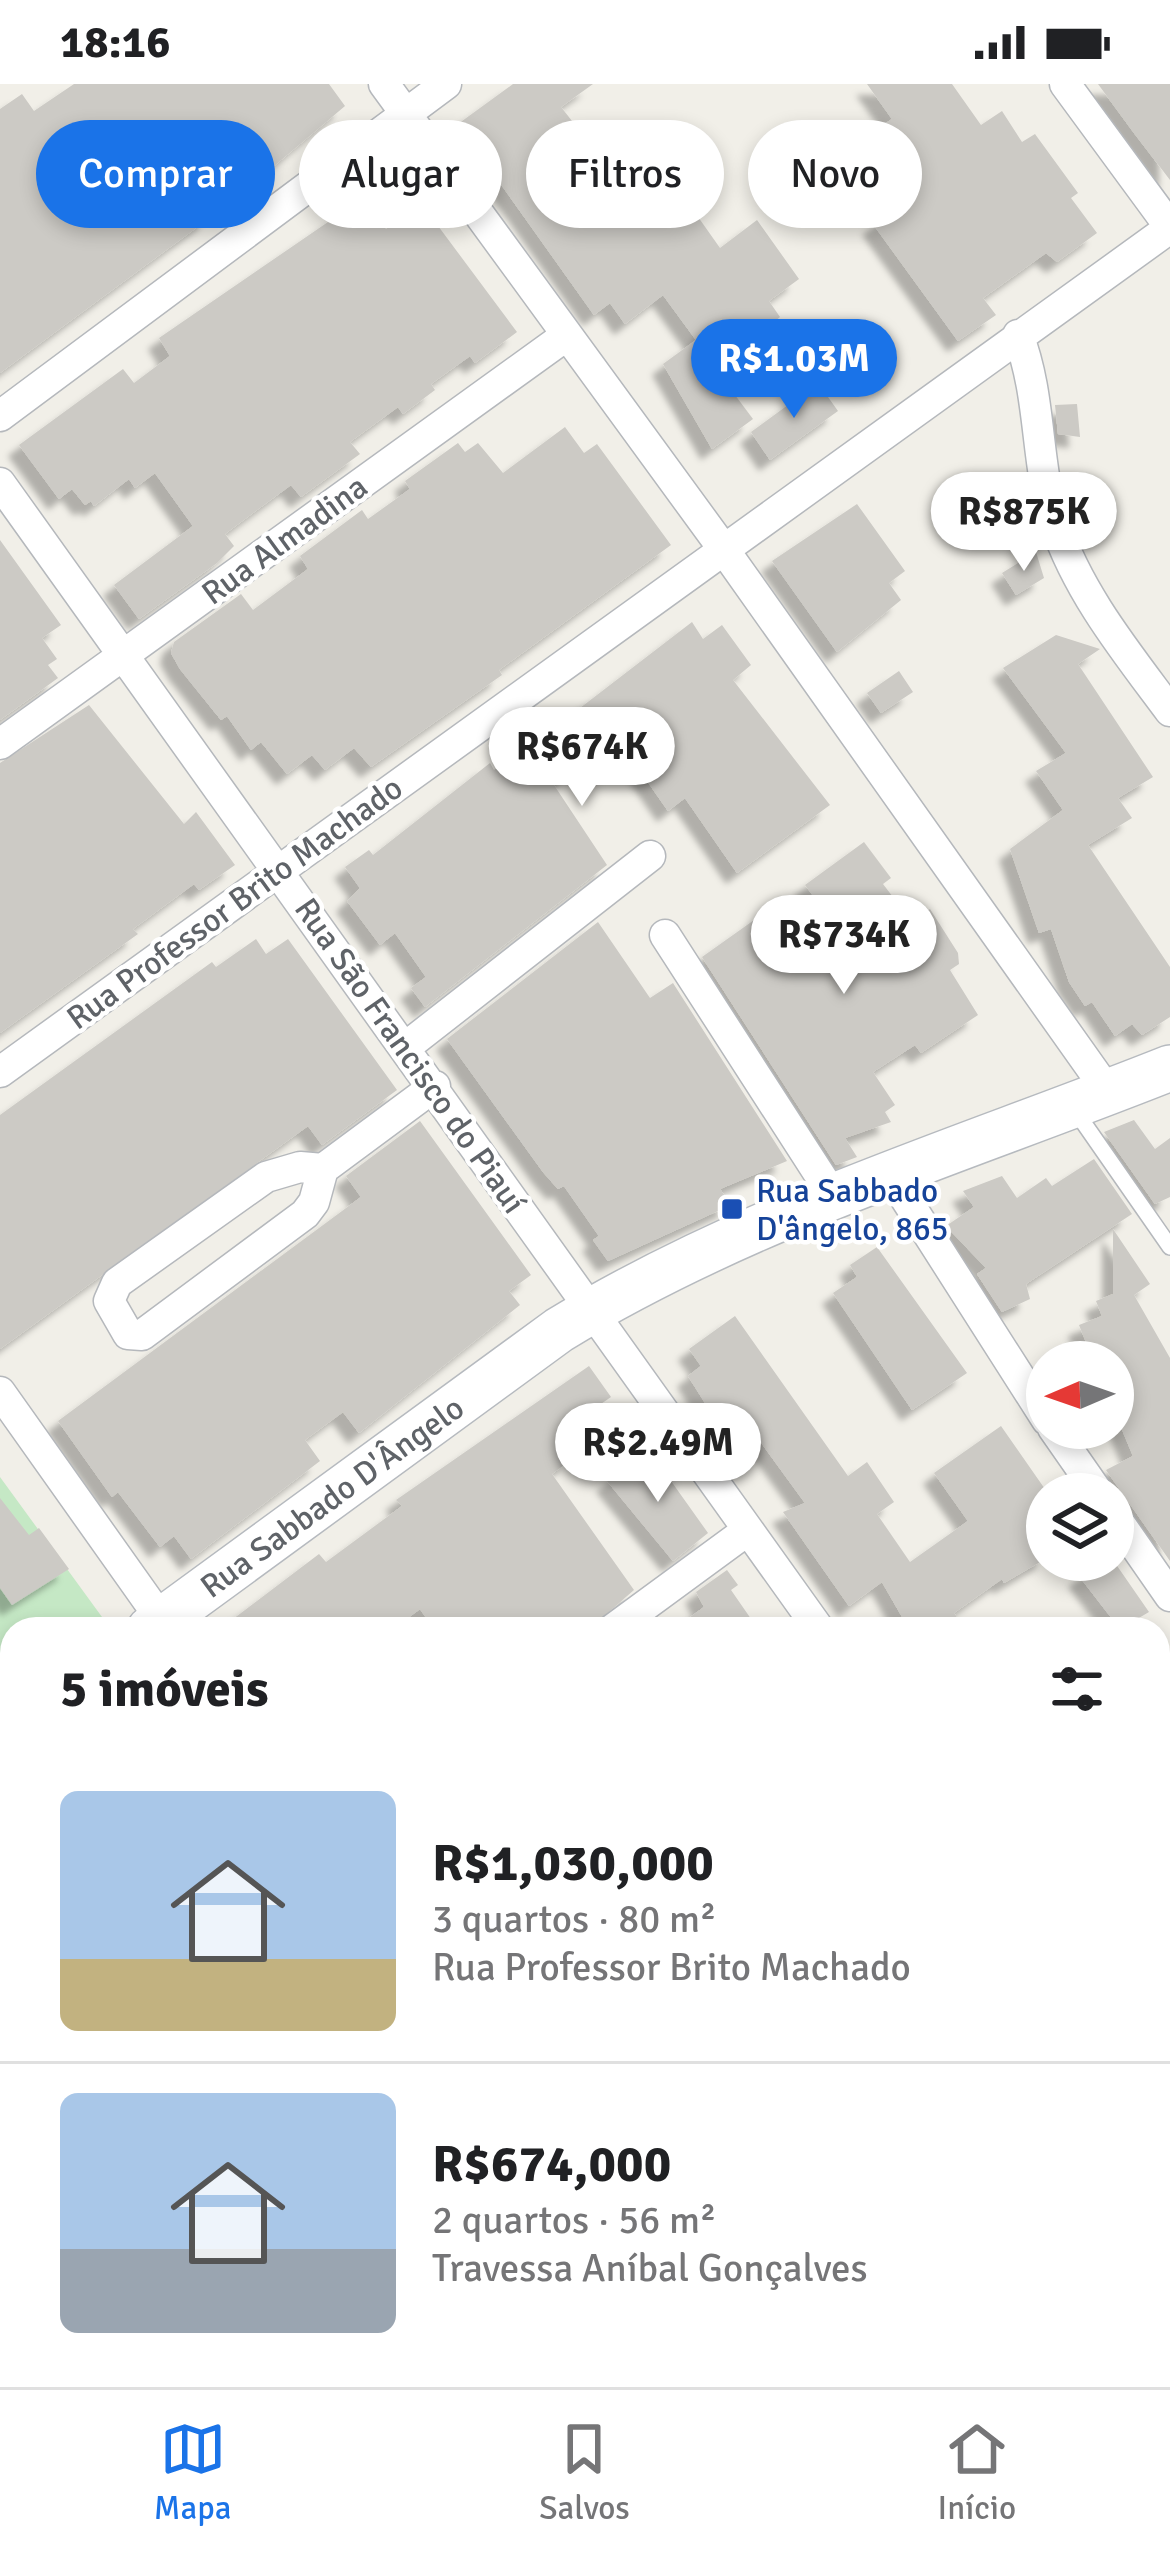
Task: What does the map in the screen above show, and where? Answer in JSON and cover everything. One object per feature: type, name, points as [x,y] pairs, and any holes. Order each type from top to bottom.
[{"type":"street","points":[[384,84],[722,547],[1091,1100]]},
{"type":"street","points":[[0,416],[446,84]]},
{"type":"street","points":[[1064,84],[1170,228]]},
{"type":"street","name":"Rua Professor Brito Machado","points":[[0,1072],[1170,228]]},
{"type":"street","name":"Rua Almadina","points":[[0,744],[567,334]]},
{"type":"street","points":[[1018,335],[1034,376],[1045,482],[1061,539],[1108,627],[1170,711]]},
{"type":"street","name":"Rua São Francisco do Piauí","points":[[0,483],[407,1046],[810,1617]]},
{"type":"street","points":[[407,1046],[650,856]]},
{"type":"street","points":[[665,934],[834,1197]]},
{"type":"street","name":"Rua Sabbado D'Ângelo","points":[[172,1617],[592,1310],[707,1250],[890,1174],[1170,1068]]},
{"type":"street","points":[[323,1168],[300,1166],[266,1177],[117,1283],[109,1301],[128,1334],[142,1334],[305,1214],[323,1168],[435,1087]]},
{"type":"street","points":[[890,1174],[1026,1387]]},
{"type":"street","points":[[0,1392],[154,1617]]},
{"type":"street","points":[[629,1617],[748,1530]]},
{"type":"street","points":[[1134,1544],[1170,1596]]},
{"type":"lane","points":[[1091,1100],[1170,1247]]},
{"type":"green space","points":[[0,1477],[102,1617],[0,1617]]},
{"type":"building","points":[[74,84],[329,84],[345,106],[328,120],[299,120],[299,145],[275,165],[275,120],[36,120],[36,228],[196,228],[0,373],[0,109],[22,94],[34,111]]},
{"type":"building","points":[[513,84],[593,84],[561,107],[571,120],[526,120],[526,220],[502,186],[502,120],[464,120]]},
{"type":"building","points":[[867,84],[952,84],[981,125],[1002,111],[1022,142],[1035,134],[1078,193],[1071,198],[1097,233],[1057,262],[1046,253],[983,298],[996,315],[958,341],[876,228],[922,228],[922,120],[892,119]]},
{"type":"building","points":[[1098,84],[1170,84],[1170,180],[1134,133]]},
{"type":"building","points":[[748,227],[763,228],[799,279],[769,301],[780,317],[717,371],[753,419],[712,449],[663,364],[696,340],[663,295],[625,324],[610,303],[594,315],[532,228],[706,228],[720,248]]},
{"type":"building","points":[[319,228],[440,228],[517,332],[475,363],[470,356],[431,384],[435,390],[403,414],[398,407],[350,442],[360,454],[301,497],[291,485],[225,534],[234,546],[217,563],[139,619],[114,585],[193,526],[155,473],[135,488],[129,479],[94,506],[91,501],[85,505],[72,489],[59,499],[19,445],[123,369],[134,383],[170,356],[159,338]]},
{"type":"building","points":[[818,383],[838,411],[770,460],[751,432]]},
{"type":"building","points":[[1077,404],[1080,437],[1058,434],[1055,405]]},
{"type":"building","points":[[565,427],[584,453],[597,444],[671,545],[499,670],[502,675],[371,767],[354,748],[325,770],[312,755],[287,774],[261,742],[251,750],[227,716],[221,720],[180,669],[171,653],[174,642],[241,594],[253,610],[308,569],[300,556],[362,510],[368,519],[410,489],[405,481],[458,443],[465,452],[478,443],[503,473]]},
{"type":"building","points":[[857,504],[905,571],[889,583],[901,600],[837,652],[772,561]]},
{"type":"building","points":[[0,540],[61,625],[42,638],[57,659],[48,665],[58,678],[0,720]]},
{"type":"building","points":[[1036,552],[1044,578],[1016,595],[1002,573]]},
{"type":"building","points":[[692,622],[703,639],[722,625],[751,665],[733,680],[830,805],[737,873],[685,798],[668,811],[629,755],[610,768],[598,753],[554,785],[607,865],[425,1007],[411,988],[426,977],[395,933],[380,945],[347,901],[360,888],[345,867],[369,850],[373,855],[490,763],[494,770],[528,748]]},
{"type":"building","points":[[1056,635],[1100,649],[1078,664],[1153,777],[1118,798],[1132,818],[1088,845],[1170,967],[1170,1017],[1142,1035],[1132,1024],[1115,1036],[1092,1002],[1085,1006],[1069,982],[1051,929],[1039,933],[1010,849],[1063,810],[1036,771],[1066,753],[1003,668]]},
{"type":"building","points":[[899,671],[913,692],[881,713],[867,693]]},
{"type":"building","points":[[89,705],[184,824],[196,812],[235,865],[199,890],[194,884],[133,929],[138,934],[0,1033],[0,763]]},
{"type":"building","points":[[864,842],[891,878],[883,884],[912,922],[930,909],[958,953],[959,964],[950,970],[978,1015],[921,1053],[915,1045],[873,1072],[895,1105],[885,1112],[891,1122],[845,1138],[857,1157],[836,1165],[702,957],[764,913],[791,953],[833,922],[805,885]]},
{"type":"building","points":[[598,922],[650,998],[673,983],[787,1161],[720,1189],[731,1205],[608,1261],[593,1240],[599,1236],[564,1186],[558,1189],[543,1172],[447,1039]]},
{"type":"building","points":[[256,939],[266,954],[288,939],[397,1090],[322,1145],[308,1126],[0,1349],[0,1115],[212,962],[216,967]]},
{"type":"building","points":[[1134,1120],[1155,1149],[1170,1138],[1170,1197],[1155,1204],[1104,1132]]},
{"type":"building","points":[[420,1121],[531,1275],[509,1291],[520,1305],[359,1433],[343,1412],[305,1440],[320,1461],[191,1559],[174,1536],[160,1547],[118,1492],[112,1497],[58,1421],[361,1197],[346,1176]]},
{"type":"building","points":[[1094,1159],[1132,1214],[1026,1284],[1030,1299],[1002,1312],[977,1274],[986,1268],[946,1226],[974,1207],[963,1191],[1002,1176],[1017,1198],[1046,1178],[1052,1186]]},
{"type":"building","points":[[1113,1229],[1150,1284],[1134,1295],[1170,1358],[1170,1561],[1134,1510],[1134,1473],[1106,1470],[1133,1456],[1134,1341],[1085,1341],[1079,1325],[1102,1316],[1096,1301],[1113,1294]]},
{"type":"building","points":[[877,1247],[967,1373],[912,1410],[833,1293],[857,1277],[850,1265]]},
{"type":"building","points":[[735,1316],[848,1476],[867,1462],[894,1502],[877,1514],[910,1562],[968,1521],[934,1473],[1001,1426],[1034,1473],[1026,1473],[1026,1570],[1004,1583],[1002,1579],[954,1613],[957,1617],[902,1617],[882,1582],[849,1606],[783,1512],[805,1503],[757,1437],[736,1452],[688,1376],[701,1366],[689,1349]]},
{"type":"building","points":[[589,1366],[611,1397],[566,1428],[558,1439],[572,1459],[552,1474],[634,1590],[603,1617],[426,1617],[420,1609],[409,1617],[236,1617],[319,1554],[326,1562],[402,1506],[396,1500]]},
{"type":"building","points":[[649,1450],[708,1533],[673,1561],[607,1481]]},
{"type":"building","points":[[0,1498],[29,1535],[39,1528],[69,1569],[12,1605],[0,1588]]},
{"type":"building","points":[[727,1570],[738,1585],[731,1590],[750,1617],[690,1617],[704,1607],[696,1592]]},
{"type":"building","points":[[1083,1581],[1128,1581],[1149,1612],[1140,1617],[1111,1617]]},
{"type":"place","name":"Rua Sabbado D'ângelo, 865","points":[[732,1209]]}]
